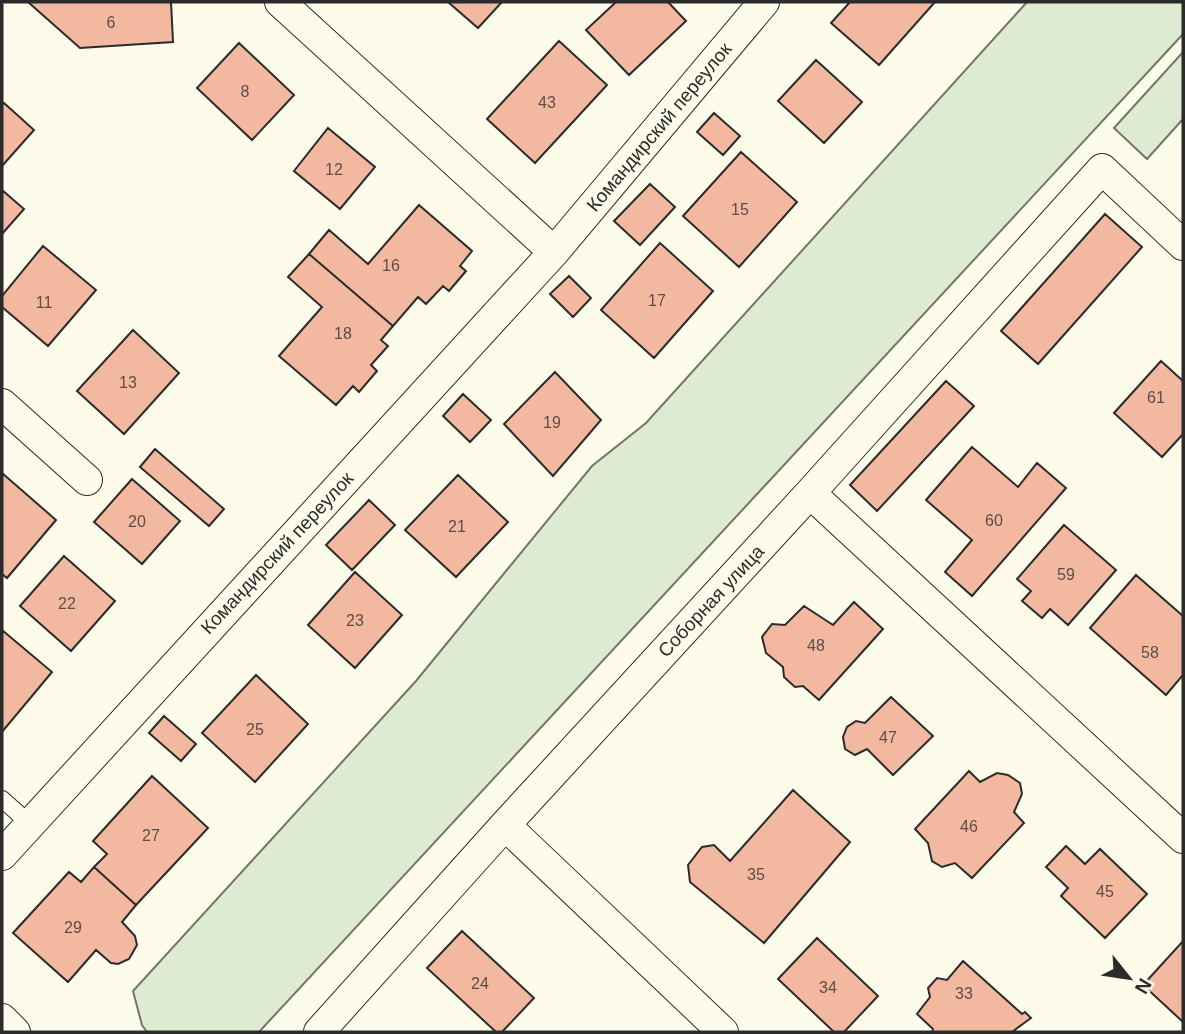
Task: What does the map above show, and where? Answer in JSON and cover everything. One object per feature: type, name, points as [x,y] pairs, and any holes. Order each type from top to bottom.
[{"type":"street","points":[[280,2],[554,252]]},
{"type":"street","name":"Командирский переулок","points":[[2,855],[554,252],[764,2]]},
{"type":"street","name":"Соборная улица","points":[[319,1032],[505,825],[810,494],[1102,169],[1183,245]]},
{"type":"street","points":[[2,404],[87,480]]},
{"type":"street","points":[[810,494],[1183,838]]},
{"type":"street","points":[[505,825],[723,1032]]},
{"type":"street","points":[[2,1020],[15,1032]]},
{"type":"lane","points":[[2,799],[29,823]]},
{"type":"green space","points":[[1027,2],[1183,2],[1183,34],[259,1032],[147,1032],[142,1025],[133,991],[416,681],[592,466],[646,423]]},
{"type":"green space","points":[[1183,52],[1183,119],[1147,159],[1114,128]]},
{"type":"building","points":[[28,2],[171,2],[173,42],[80,48]]},
{"type":"building","points":[[448,2],[502,2],[478,28]]},
{"type":"building","points":[[616,2],[668,2],[686,21],[629,75],[586,30]]},
{"type":"building","points":[[850,2],[935,2],[879,65],[831,23]]},
{"type":"building","points":[[559,41],[607,85],[535,163],[487,119]]},
{"type":"building","points":[[239,43],[294,95],[252,140],[197,88]]},
{"type":"building","points":[[816,60],[862,102],[824,143],[778,101]]},
{"type":"building","points":[[4,103],[34,130],[2,166],[2,105]]},
{"type":"building","points":[[714,113],[740,136],[723,155],[697,132]]},
{"type":"building","points":[[328,128],[375,167],[340,209],[294,171]]},
{"type":"building","points":[[741,152],[797,202],[739,267],[683,216]]},
{"type":"building","points":[[650,184],[675,207],[640,245],[614,221]]},
{"type":"building","points":[[2,190],[24,209],[2,234]]},
{"type":"building","points":[[419,205],[472,251],[460,266],[466,271],[449,291],[443,286],[426,304],[418,297],[393,326],[309,254],[329,230],[368,264]]},
{"type":"building","points":[[1105,214],[1142,247],[1038,364],[1001,331]]},
{"type":"building","points":[[660,243],[713,291],[654,358],[601,310]]},
{"type":"building","points":[[43,246],[96,290],[48,346],[2,307],[2,296]]},
{"type":"building","points":[[309,254],[393,326],[381,340],[388,346],[371,365],[377,371],[359,392],[353,386],[336,405],[279,356],[322,307],[288,277]]},
{"type":"building","points":[[569,276],[591,298],[573,317],[550,294]]},
{"type":"building","points":[[133,330],[179,373],[124,434],[77,391]]},
{"type":"building","points":[[1161,361],[1183,381],[1183,434],[1162,457],[1114,413]]},
{"type":"building","points":[[555,372],[601,420],[553,476],[504,424]]},
{"type":"building","points":[[946,381],[974,406],[877,511],[850,485]]},
{"type":"building","points":[[463,394],[491,420],[470,442],[443,416]]},
{"type":"building","points":[[972,447],[1018,487],[1037,463],[1066,488],[972,596],[945,572],[972,540],[926,500]]},
{"type":"building","points":[[155,449],[224,509],[209,526],[140,467]]},
{"type":"building","points":[[2,473],[56,520],[7,578],[2,574]]},
{"type":"building","points":[[458,475],[508,522],[456,577],[405,530]]},
{"type":"building","points":[[132,479],[180,521],[142,564],[94,522]]},
{"type":"building","points":[[369,500],[395,525],[352,570],[326,545]]},
{"type":"building","points":[[1064,525],[1116,570],[1068,625],[1050,609],[1042,618],[1022,601],[1031,591],[1017,579]]},
{"type":"building","points":[[64,556],[115,601],[71,651],[20,606]]},
{"type":"building","points":[[355,572],[402,615],[355,668],[308,625]]},
{"type":"building","points":[[1136,575],[1183,616],[1183,675],[1166,695],[1090,628]]},
{"type":"building","points":[[854,602],[883,629],[819,700],[803,686],[795,687],[784,677],[783,667],[766,653],[762,637],[772,624],[785,625],[804,606],[833,625]]},
{"type":"building","points":[[2,630],[52,672],[2,732]]},
{"type":"building","points":[[256,675],[308,724],[255,782],[202,733]]},
{"type":"building","points":[[891,697],[933,736],[893,775],[867,749],[855,755],[845,749],[843,737],[847,727],[856,721],[865,723]]},
{"type":"building","points":[[164,716],[196,744],[181,761],[149,733]]},
{"type":"building","points":[[969,771],[980,782],[997,773],[1008,775],[1020,783],[1022,794],[1014,812],[1024,823],[972,878],[955,863],[942,867],[932,861],[928,843],[915,829]]},
{"type":"building","points":[[152,776],[208,828],[136,905],[94,867],[107,854],[93,841]]},
{"type":"building","points":[[793,790],[850,842],[764,943],[690,882],[688,865],[702,847],[714,845],[730,861]]},
{"type":"building","points":[[1066,846],[1085,864],[1100,849],[1147,894],[1105,938],[1061,896],[1068,888],[1046,867]]},
{"type":"building","points":[[94,867],[136,905],[122,922],[135,936],[137,945],[129,959],[118,964],[111,963],[96,950],[68,982],[13,933],[69,872],[81,882]]},
{"type":"building","points":[[462,931],[534,998],[502,1032],[496,1032],[427,968]]},
{"type":"building","points":[[817,938],[878,996],[844,1032],[834,1032],[778,979]]},
{"type":"building","points":[[1183,941],[1183,1022],[1143,985]]},
{"type":"building","points":[[963,961],[1022,1014],[1025,1012],[1031,1018],[1012,1032],[932,1032],[933,1029],[917,1014],[930,997],[928,988],[937,978],[947,980]]}]
